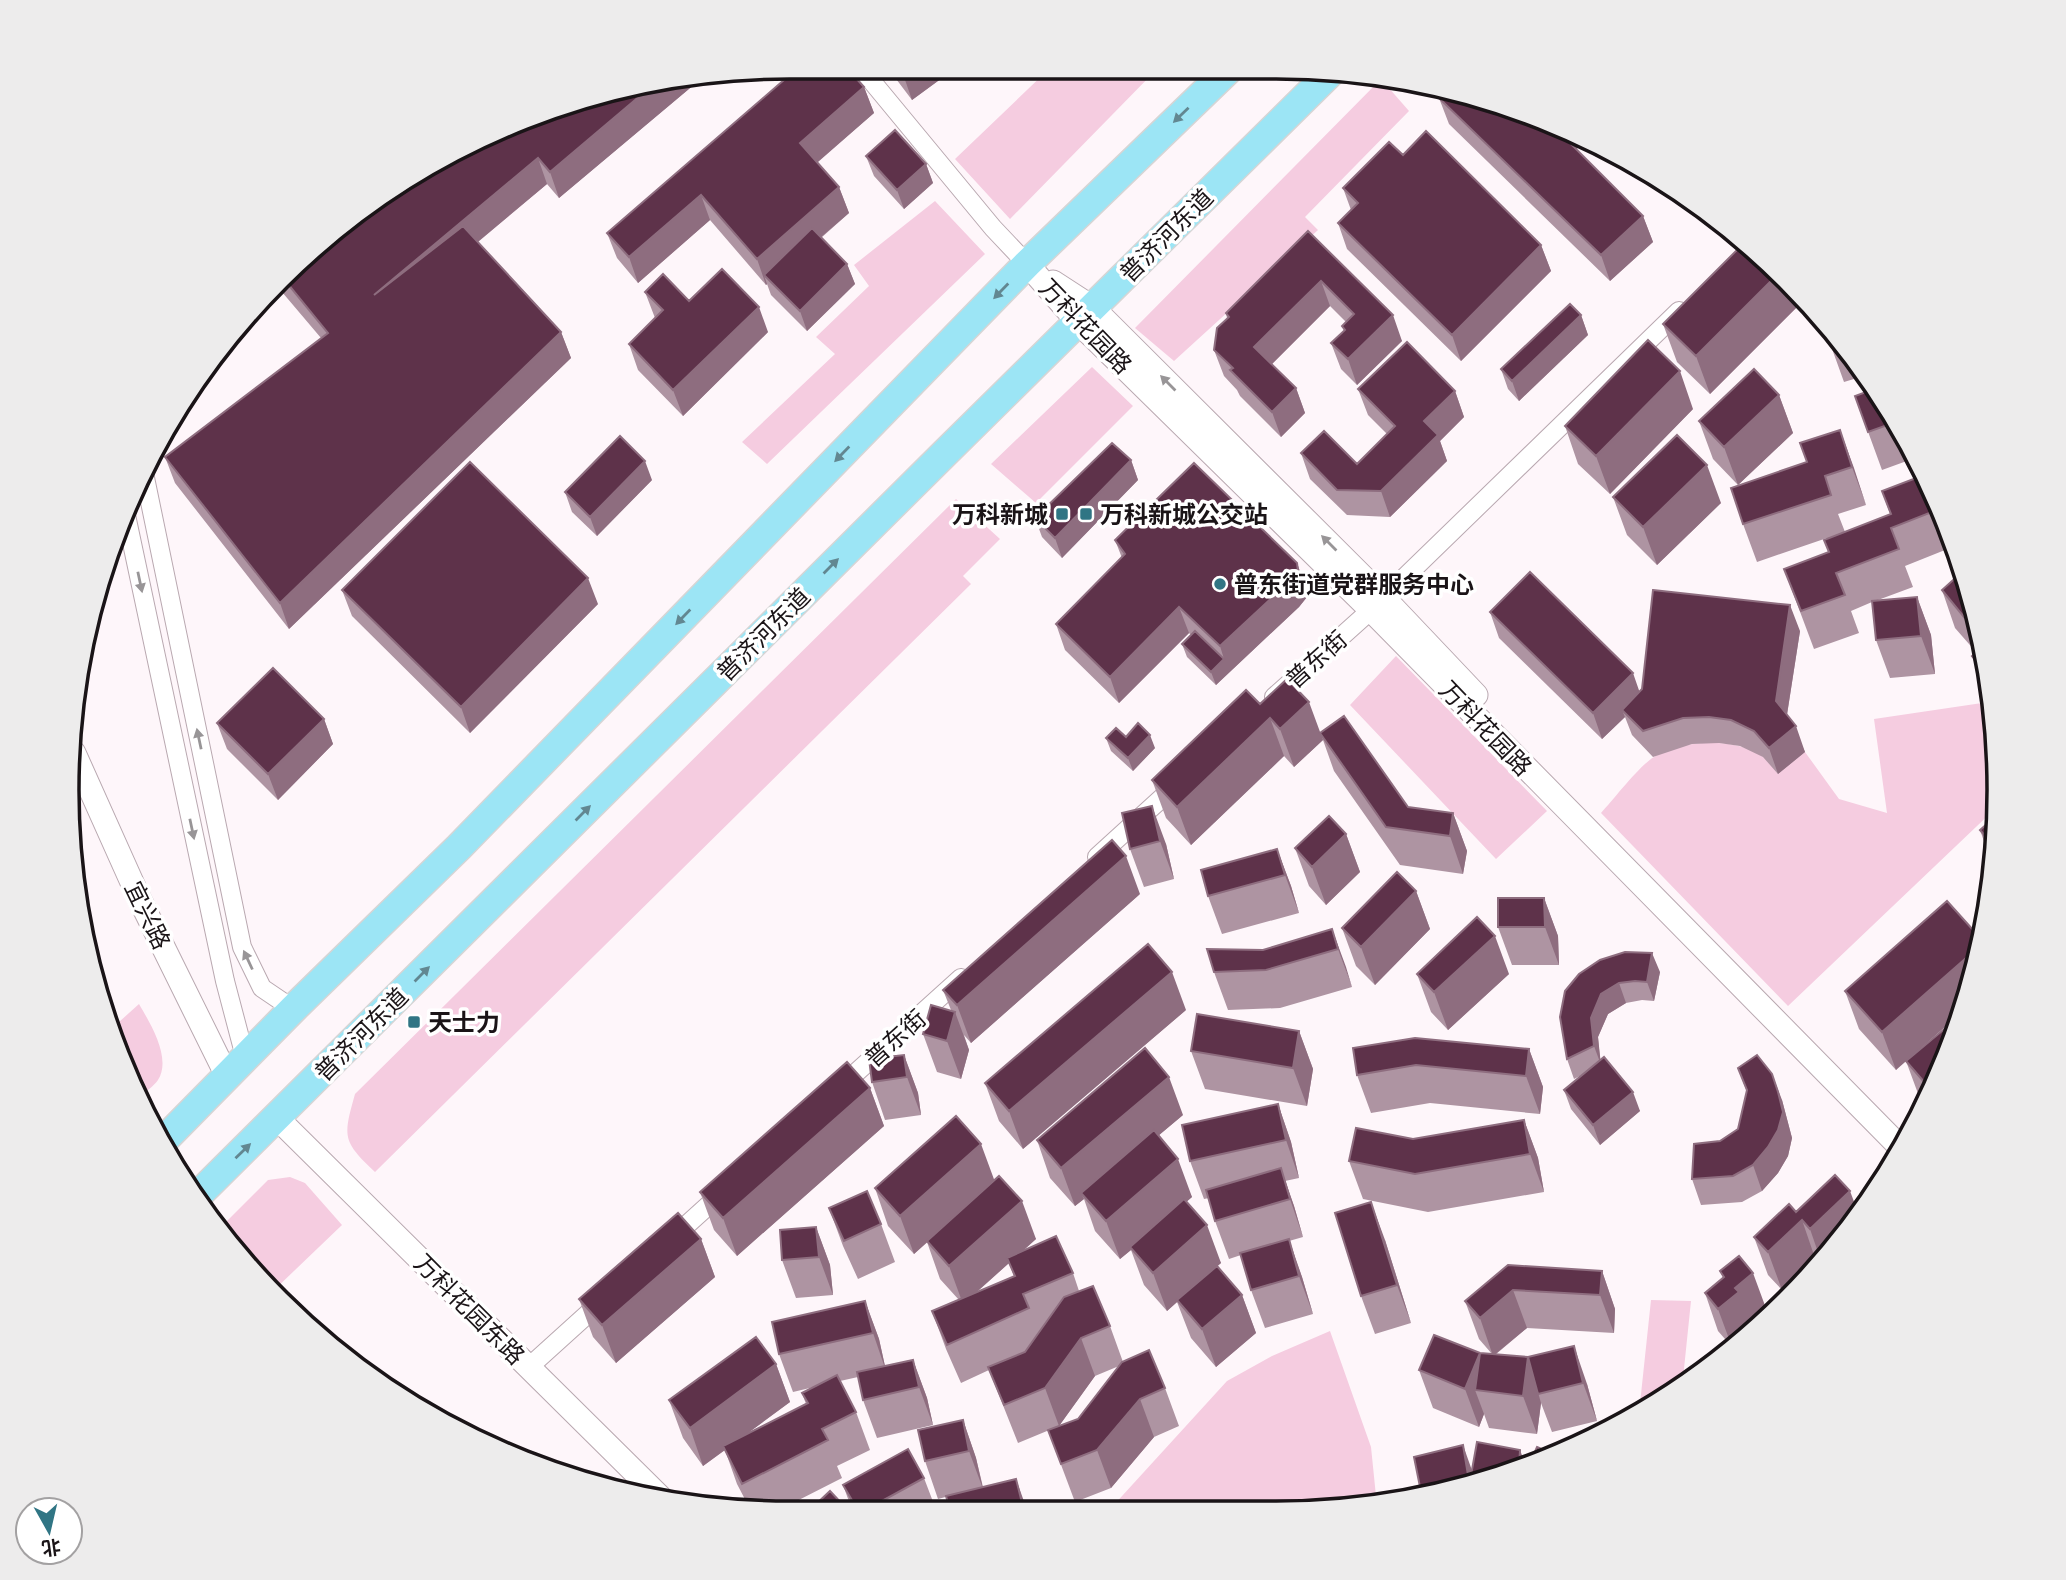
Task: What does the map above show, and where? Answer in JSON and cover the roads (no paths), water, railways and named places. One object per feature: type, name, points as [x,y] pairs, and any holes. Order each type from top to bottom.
[{"type":"main road","points":[[168,1136],[292,1009],[458,847],[1027,264],[1219,79]]},
{"type":"main road","name":"普济河东道","points":[[203,1190],[1324,80]]},
{"type":"street","points":[[870,79],[993,228],[1027,264]]},
{"type":"street","name":"万科花园路","points":[[1027,264],[1085,315],[1208,436],[1902,1127]]},
{"type":"street","name":"普东街","points":[[1257,713],[1378,604],[1692,298]]},
{"type":"street","points":[[147,487],[242,947],[261,988],[292,1009]]},
{"type":"street","points":[[129,528],[225,981],[236,1067]]},
{"type":"street","name":"万科花园路","points":[[1378,604],[1597,841],[1894,1141]]},
{"type":"street","name":"宜兴路","points":[[80,764],[139,898],[236,1067]]},
{"type":"street","points":[[1080,872],[1184,778]]},
{"type":"street","name":"普东街","points":[[830,1096],[976,965]]},
{"type":"street","name":"万科花园东路","points":[[277,1118],[651,1488]]},
{"type":"street","points":[[653,1255],[737,1180]]},
{"type":"street","points":[[529,1367],[612,1292]]},
{"type":"place","name":"万科新城","points":[[1062,514]]},
{"type":"place","name":"万科新城公交站","points":[[1086,514]]},
{"type":"place","name":"普东街道党群服务中心","points":[[1220,584]]},
{"type":"place","name":"天士力","points":[[414,1022]]}]
